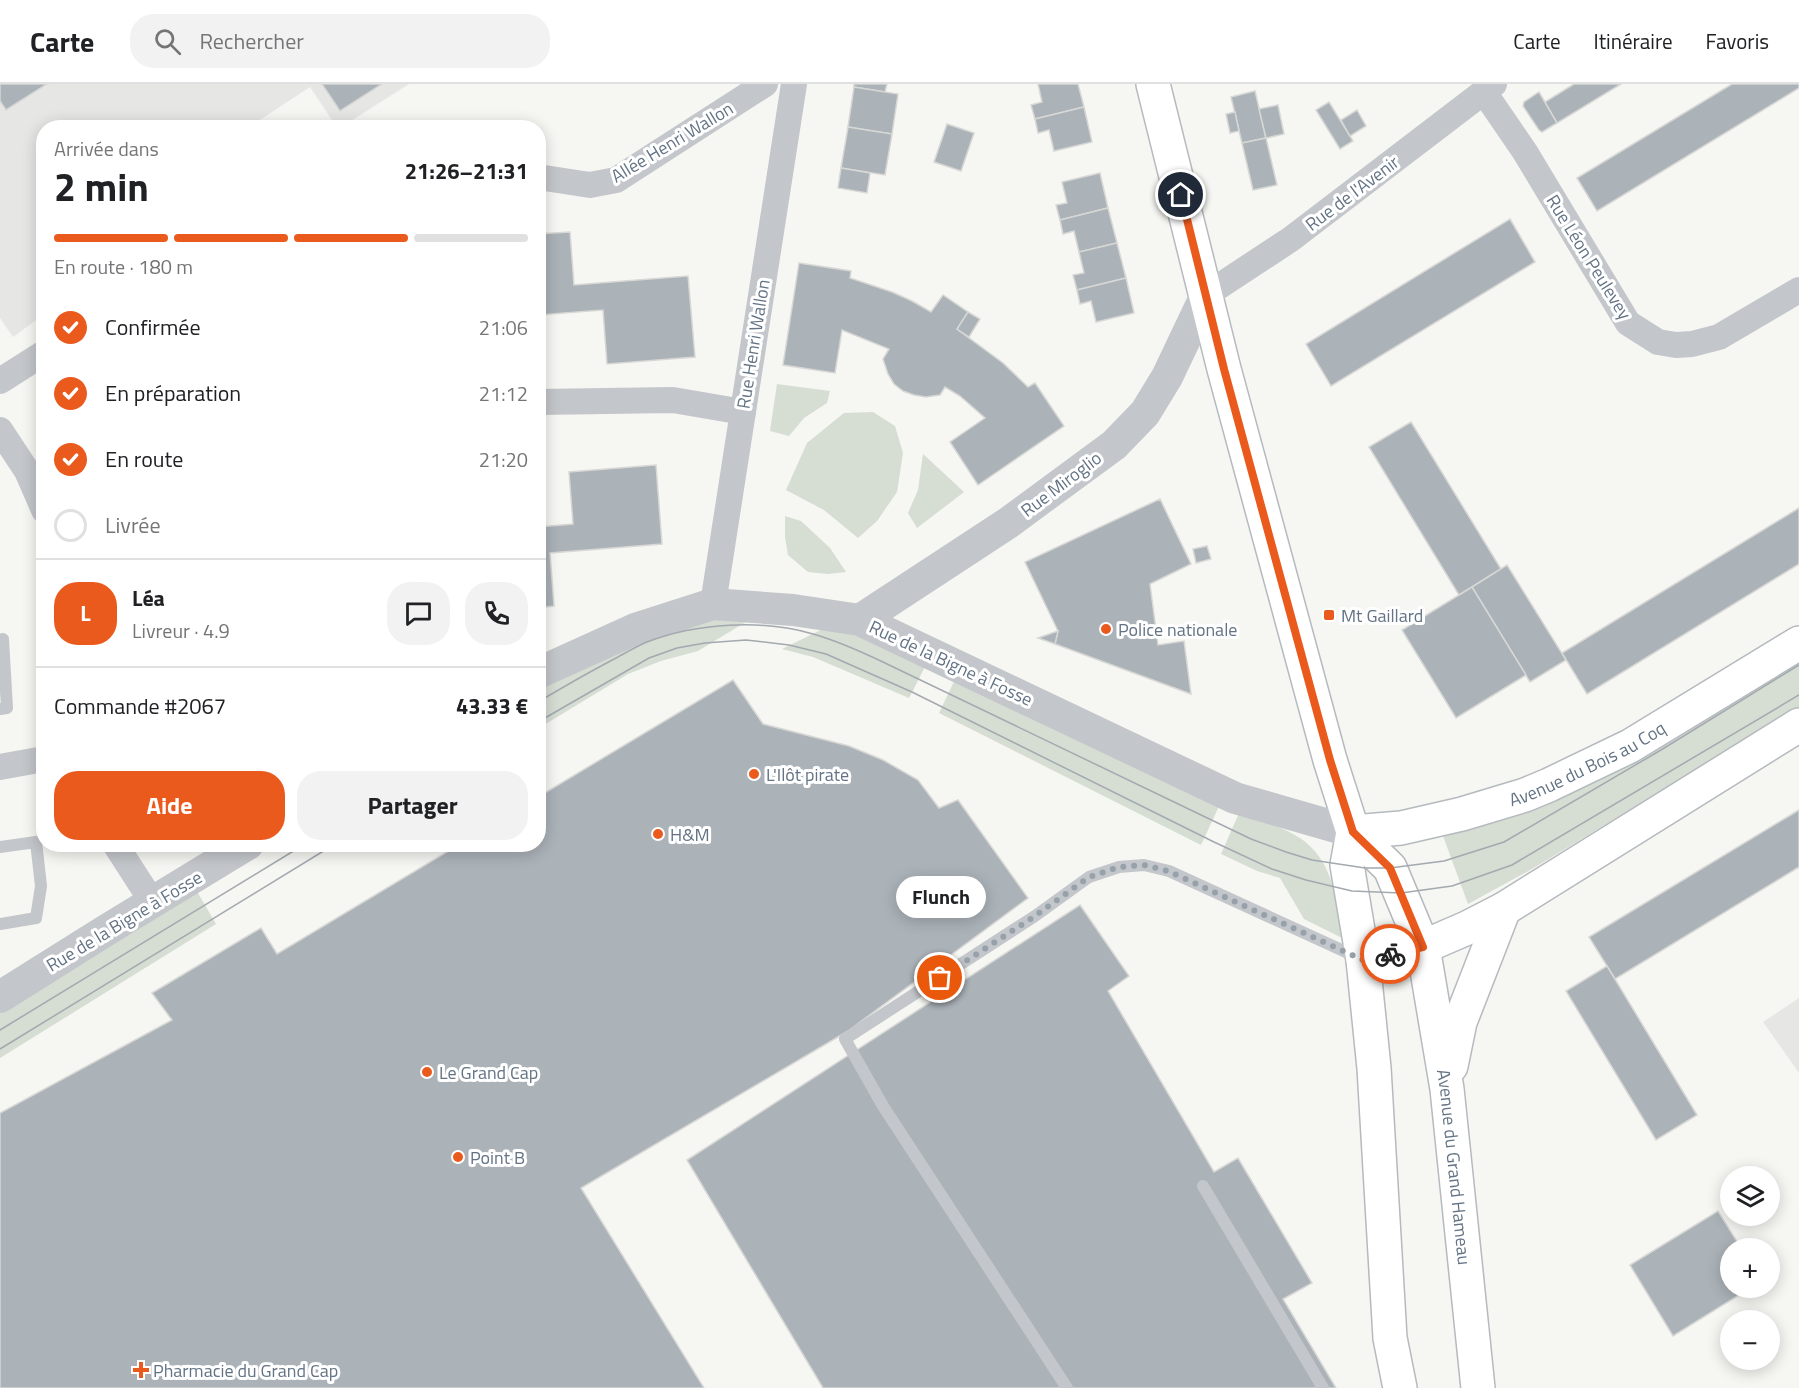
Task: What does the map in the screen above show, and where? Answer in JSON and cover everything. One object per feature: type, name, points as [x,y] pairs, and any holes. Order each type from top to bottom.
[{"type":"main road","points":[[1153,84],[1227,380],[1330,760],[1353,832],[1347,865],[1363,960],[1374,1068],[1390,1338],[1400,1388]]},
{"type":"main road","name":"Avenue du Bois au Coq","points":[[1353,832],[1401,828],[1462,814],[1550,785],[1630,746],[1799,643]]},
{"type":"main road","points":[[1363,960],[1423,947],[1504,909],[1799,725]]},
{"type":"main road","name":"Avenue du Grand Hameau","points":[[1353,832],[1390,868],[1423,947],[1447,1089],[1478,1388]]},
{"type":"main road","points":[[1447,1089],[1460,1022],[1504,909]]},
{"type":"street","name":"Allée Henri Wallon","points":[[546,178],[590,185],[616,180],[765,84]]},
{"type":"street","name":"Rue Henri Wallon","points":[[712,604],[794,84]]},
{"type":"street","name":"Rue de l'Avenir","points":[[1206,296],[1292,239],[1489,88]]},
{"type":"street","name":"Rue Léon Peulevey","points":[[1489,88],[1628,323],[1658,342],[1676,345],[1692,344],[1719,338],[1799,290]]},
{"type":"street","name":"Rue Miroglio","points":[[861,620],[1008,523],[1114,445],[1145,413],[1167,377],[1206,296]]},
{"type":"street","points":[[0,381],[36,358]]},
{"type":"street","points":[[546,402],[673,400],[743,412]]},
{"type":"street","points":[[0,430],[27,471],[36,492]]},
{"type":"street","name":"Rue de la Bigne à Fosse","points":[[546,669],[635,628],[712,604],[793,610],[861,620],[1235,798],[1353,832]]},
{"type":"street","points":[[0,767],[36,760]]},
{"type":"street","points":[[120,852],[153,903]]},
{"type":"street","name":"Rue de la Bigne à Fosse","points":[[0,997],[235,852]]},
{"type":"lane","points":[[0,640],[3,639],[7,708],[0,709]]},
{"type":"lane","points":[[0,847],[36,842]]},
{"type":"lane","points":[[0,924],[36,918],[41,886],[37,852]]},
{"type":"lane","points":[[1067,1388],[883,1106],[845,1040],[1035,916],[1089,877],[1119,867],[1144,865],[1168,871],[1363,960]]},
{"type":"lane","points":[[1203,1186],[1323,1388]]},
{"type":"shaded area","points":[[0,84],[409,84],[352,120],[332,120],[310,87],[260,120],[36,120],[36,320],[13,337],[0,318]]},
{"type":"shaded area","points":[[777,384],[830,391],[827,403],[804,418],[789,436],[770,431]]},
{"type":"shaded area","points":[[873,412],[895,426],[903,453],[897,492],[877,521],[858,538],[824,510],[786,490],[807,443],[844,413]]},
{"type":"shaded area","points":[[923,454],[964,492],[917,528],[908,513],[918,490]]},
{"type":"shaded area","points":[[785,516],[801,521],[830,548],[846,572],[828,574],[808,572],[788,555]]},
{"type":"shaded area","points":[[702,617],[754,617],[698,651],[661,661],[628,674],[546,724],[546,677]]},
{"type":"shaded area","points":[[831,625],[929,659],[909,698],[813,657],[782,649]]},
{"type":"shaded area","points":[[1799,656],[1799,707],[1532,869],[1468,904],[1443,836],[1499,821],[1554,801],[1629,759]]},
{"type":"shaded area","points":[[958,673],[1221,802],[1201,845],[939,713]]},
{"type":"shaded area","points":[[1240,811],[1294,834],[1311,847],[1320,858],[1336,896],[1342,938],[1304,919],[1280,878],[1257,871],[1221,854]]},
{"type":"shaded area","points":[[195,888],[216,924],[0,1058],[0,1008]]},
{"type":"shaded area","points":[[1799,998],[1799,1073],[1763,1022]]},
{"type":"building","points":[[0,84],[47,84],[6,110],[0,101]]},
{"type":"building","points":[[322,84],[382,84],[340,111]]},
{"type":"building","points":[[854,84],[887,84],[885,92],[854,87]]},
{"type":"building","points":[[1038,84],[1078,84],[1084,107],[1035,119],[1031,105],[1042,102]]},
{"type":"building","points":[[1574,84],[1621,84],[1557,123],[1545,102]]},
{"type":"building","points":[[1732,84],[1799,84],[1799,88],[1597,211],[1577,178]]},
{"type":"building","points":[[854,87],[898,94],[892,134],[848,127]]},
{"type":"building","points":[[1255,91],[1266,138],[1242,143],[1231,97]]},
{"type":"building","points":[[1539,92],[1557,123],[1542,132],[1523,106],[1524,102]]},
{"type":"building","points":[[1329,102],[1353,141],[1340,149],[1316,110]]},
{"type":"building","points":[[1278,105],[1284,134],[1266,138],[1259,109]]},
{"type":"building","points":[[1084,107],[1092,142],[1054,151],[1049,130],[1038,133],[1035,119]]},
{"type":"building","points":[[1357,110],[1366,126],[1350,136],[1341,120]]},
{"type":"building","points":[[1235,112],[1239,131],[1230,133],[1226,114]]},
{"type":"building","points":[[947,124],[974,133],[961,171],[934,162]]},
{"type":"building","points":[[848,127],[892,134],[885,175],[841,168]]},
{"type":"building","points":[[1266,138],[1277,185],[1253,190],[1242,143]]},
{"type":"building","points":[[841,168],[870,173],[867,193],[838,188]]},
{"type":"building","points":[[1100,173],[1108,208],[1060,220],[1056,205],[1067,203],[1062,182]]},
{"type":"building","points":[[1108,208],[1117,243],[1079,252],[1074,231],[1063,234],[1060,220]]},
{"type":"building","points":[[1510,219],[1535,262],[1331,386],[1306,344]]},
{"type":"building","points":[[570,232],[574,285],[688,276],[695,357],[607,364],[603,310],[546,314],[546,234]]},
{"type":"building","points":[[1117,243],[1126,278],[1077,290],[1073,275],[1084,273],[1079,252]]},
{"type":"building","points":[[799,263],[851,271],[850,278],[892,292],[931,312],[943,295],[968,312],[957,329],[1003,363],[1028,387],[1035,383],[1064,426],[978,485],[950,442],[985,418],[960,396],[945,387],[940,395],[926,397],[903,391],[894,384],[883,359],[889,349],[842,330],[835,373],[783,365]]},
{"type":"building","points":[[1126,278],[1134,313],[1096,322],[1091,301],[1080,304],[1077,290]]},
{"type":"building","points":[[968,312],[980,319],[969,337],[957,329]]},
{"type":"building","points":[[1411,422],[1501,569],[1459,595],[1369,447]]},
{"type":"building","points":[[656,465],[662,544],[550,553],[554,606],[546,607],[546,526],[573,524],[569,472]]},
{"type":"building","points":[[1160,499],[1191,564],[1150,584],[1158,645],[1184,641],[1191,694],[1055,644],[1058,631],[1025,562]]},
{"type":"building","points":[[1799,508],[1799,564],[1587,694],[1562,653]]},
{"type":"building","points":[[1207,546],[1211,559],[1196,563],[1193,549]]},
{"type":"building","points":[[1507,565],[1566,660],[1530,682],[1472,587]]},
{"type":"building","points":[[1472,587],[1526,675],[1456,718],[1402,630]]},
{"type":"building","points":[[1058,631],[1055,644],[1038,638]]},
{"type":"building","name":"Le Grand Cap","points":[[733,680],[763,724],[849,746],[883,760],[918,780],[939,808],[958,800],[1028,898],[848,1031],[581,1188],[704,1388],[0,1388],[0,1113],[172,1020],[152,993],[261,928],[277,954],[447,852],[546,852],[546,792]]},
{"type":"building","points":[[1799,810],[1799,867],[1615,979],[1589,937]]},
{"type":"building","points":[[1080,905],[1129,976],[1108,991],[1214,1172],[1238,1158],[1312,1283],[1283,1299],[1336,1388],[823,1388],[687,1160]]},
{"type":"building","points":[[1607,966],[1697,1115],[1656,1140],[1566,991]]},
{"type":"building","points":[[1718,1211],[1720,1226],[1727,1226],[1735,1238],[1720,1238],[1720,1298],[1734,1298],[1673,1336],[1630,1265]]},
{"type":"tram line","points":[[546,697],[636,647],[666,636],[730,625],[794,629],[832,640],[868,655],[1251,839],[1312,860],[1365,868],[1390,868],[1444,861],[1504,842],[1661,750],[1799,665]]},
{"type":"tram line","points":[[546,717],[649,658],[677,648],[746,640],[789,645],[826,654],[912,692],[1272,869],[1352,891],[1401,893],[1452,886],[1512,865],[1799,695]]},
{"type":"tram line","points":[[0,1030],[292,852]]},
{"type":"tram line","points":[[0,1049],[322,852]]},
{"type":"way so far","points":[[940,978],[1035,916],[1089,877],[1119,867],[1144,865],[1168,871],[1363,960],[1390,954]]},
{"type":"place","name":"Mt Gaillard","points":[[1329,615]]},
{"type":"place","name":"Police nationale","points":[[1106,629]]},
{"type":"place","name":"L'Ilôt pirate","points":[[754,774]]},
{"type":"place","name":"H&M","points":[[658,834]]},
{"type":"place","name":"Flunch","points":[[940,978]]},
{"type":"place","name":"Le Grand Cap","points":[[427,1072]]},
{"type":"place","name":"Point B","points":[[458,1157]]},
{"type":"place","name":"Pharmacie du Grand Cap","points":[[141,1370]]},
{"type":"route","points":[[1181,195],[1224,369],[1330,760],[1353,832],[1390,868],[1423,947],[1390,954]]}]
